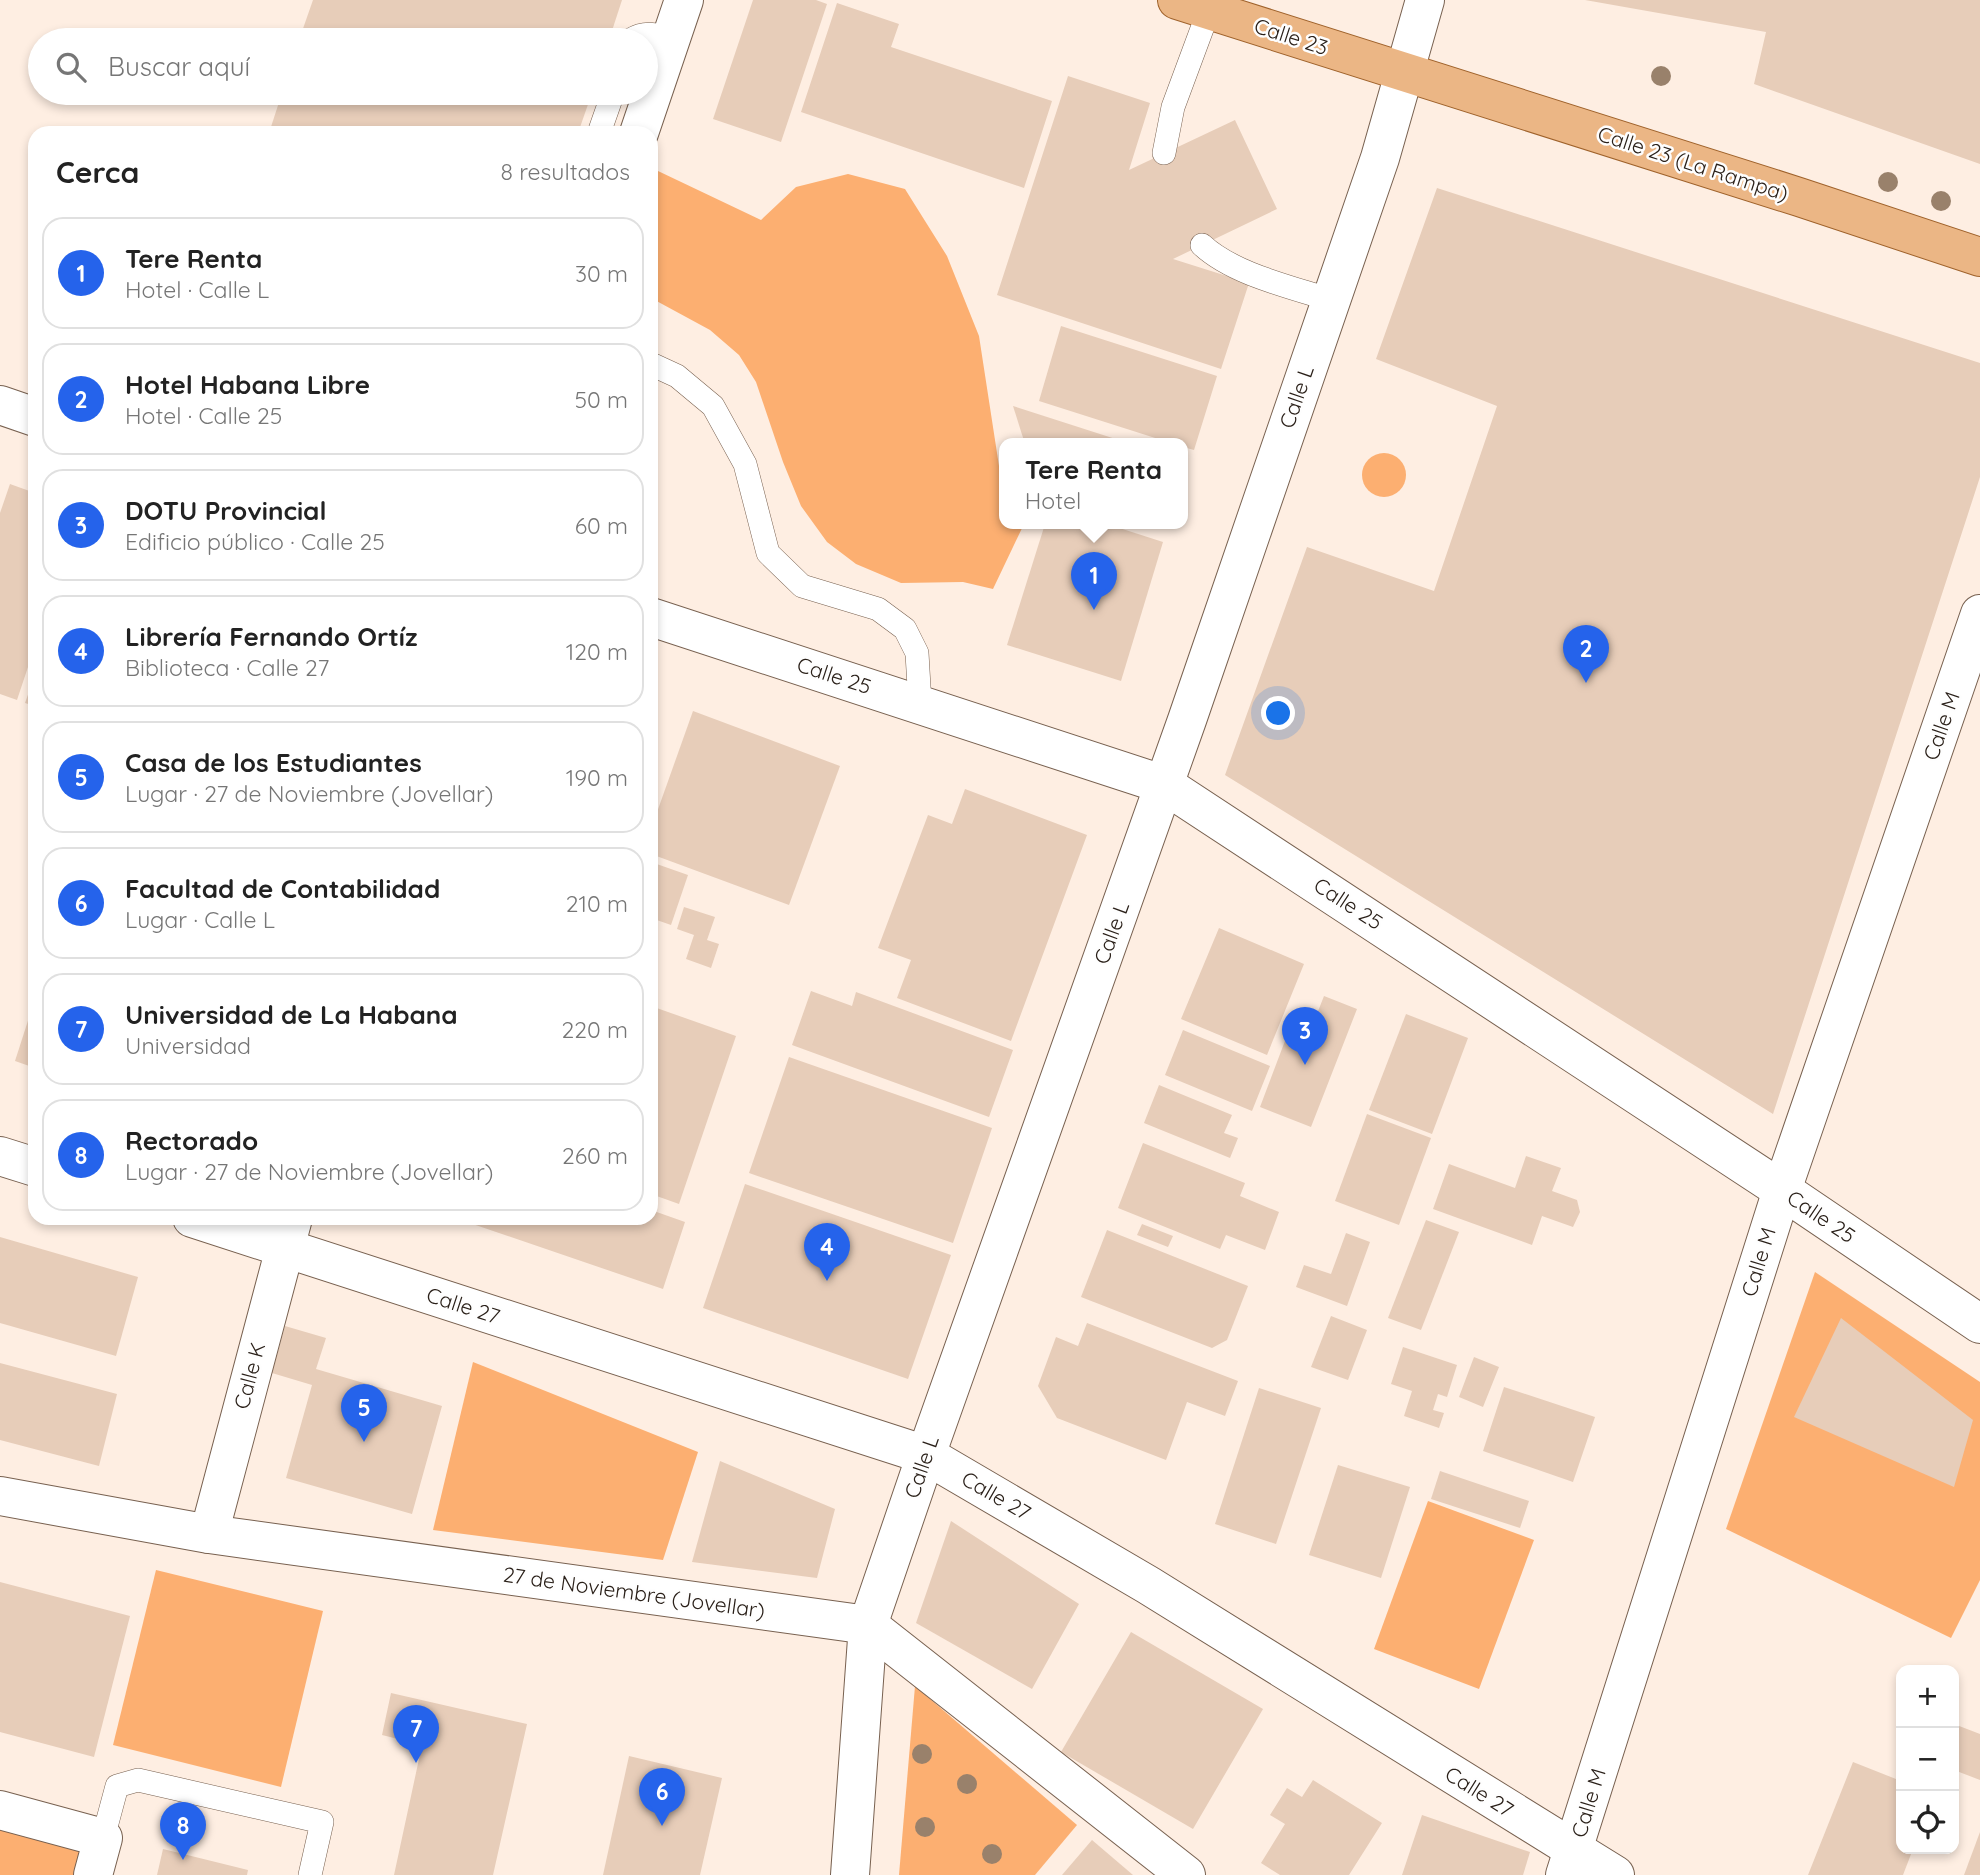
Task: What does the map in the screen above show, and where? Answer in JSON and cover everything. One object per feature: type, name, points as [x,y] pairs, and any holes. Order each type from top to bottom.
[{"type":"main road","name":"Calle 23","points":[[1193,5],[1405,73]]},
{"type":"main road","name":"Calle 23 (La Rampa)","points":[[1405,73],[1980,257]]},
{"type":"street","points":[[658,77],[684,0]]},
{"type":"street","name":"Calle L","points":[[850,1875],[868,1625],[1165,785],[1380,158],[1428,2]]},
{"type":"street","points":[[641,126],[649,105]]},
{"type":"street","points":[[0,405],[28,415]]},
{"type":"street","name":"Calle M","points":[[1569,1863],[1782,1190],[1980,614]]},
{"type":"street","name":"Calle 25","points":[[658,619],[1165,785],[1782,1190],[1980,1324]]},
{"type":"street","points":[[0,1156],[28,1165]]},
{"type":"street","name":"Calle 27","points":[[237,1225],[288,1233],[926,1455],[1148,1585],[1569,1863],[1615,1875]]},
{"type":"street","name":"Calle K","points":[[209,1534],[288,1233]]},
{"type":"street","name":"27 de Noviembre (Jovellar)","points":[[0,1496],[209,1534],[868,1625]]},
{"type":"street","points":[[868,1625],[1186,1875]]},
{"type":"street","points":[[0,1810],[103,1838],[93,1875]]},
{"type":"lane","points":[[1164,153],[1193,5]]},
{"type":"lane","points":[[658,35],[671,39]]},
{"type":"lane","points":[[601,126],[609,105]]},
{"type":"lane","points":[[1202,245],[1224,260],[1269,280],[1331,300]]},
{"type":"lane","points":[[658,367],[677,376],[713,406],[745,464],[768,553],[802,586],[878,608],[905,629],[918,653],[920,704]]},
{"type":"lane","points":[[103,1838],[117,1786],[138,1780],[321,1822],[310,1875]]},
{"type":"shaded area","points":[[658,171],[761,220],[796,187],[848,174],[905,189],[947,256],[979,336],[999,466],[999,529],[1022,529],[993,589],[963,582],[901,583],[856,564],[827,542],[801,506],[756,382],[739,355],[710,330],[658,302]]},
{"type":"shaded area","points":[[1384,453],[1400,459],[1406,475],[1400,491],[1384,497],[1368,491],[1362,475],[1368,459]]},
{"type":"shaded area","points":[[1815,1272],[1980,1382],[1980,1580],[1951,1638],[1726,1529]]},
{"type":"shaded area","points":[[473,1362],[698,1452],[663,1560],[433,1530]]},
{"type":"shaded area","points":[[1428,1501],[1534,1540],[1479,1689],[1374,1649]]},
{"type":"shaded area","points":[[156,1570],[323,1611],[281,1787],[113,1745]]},
{"type":"shaded area","points":[[915,1686],[1077,1825],[1035,1875],[899,1875]]},
{"type":"shaded area","points":[[0,1810],[103,1838],[93,1875],[0,1875]]},
{"type":"building","points":[[313,0],[622,0],[613,28],[303,28]]},
{"type":"building","points":[[753,0],[816,0],[827,4],[781,142],[713,119]]},
{"type":"building","points":[[1585,0],[1980,0],[1980,164],[1754,84],[1766,32]]},
{"type":"building","points":[[837,3],[899,24],[891,47],[1052,101],[1024,188],[801,112]]},
{"type":"building","points":[[1068,76],[1150,103],[1129,170],[1235,120],[1277,209],[1173,259],[1249,283],[1221,369],[997,295]]},
{"type":"building","points":[[278,105],[588,105],[580,126],[271,126]]},
{"type":"building","points":[[1437,188],[1980,363],[1980,477],[1773,1114],[1225,775],[1307,547],[1434,591],[1497,406],[1376,359]]},
{"type":"building","points":[[1061,326],[1217,376],[1194,450],[1188,448],[1188,438],[1155,438],[1039,401]]},
{"type":"building","points":[[1013,406],[1112,438],[1023,438]]},
{"type":"building","points":[[10,484],[28,490],[28,667],[17,700],[0,694],[0,513]]},
{"type":"building","points":[[1043,529],[1123,529],[1163,542],[1121,681],[1007,645]]},
{"type":"building","points":[[693,711],[840,766],[789,905],[658,857],[658,809]]},
{"type":"building","points":[[965,789],[1087,835],[1011,1041],[897,998],[911,960],[878,948],[928,815],[952,824]]},
{"type":"building","points":[[658,864],[688,875],[671,925],[658,920]]},
{"type":"building","points":[[684,907],[715,917],[707,940],[719,944],[711,968],[686,959],[694,935],[677,929]]},
{"type":"building","points":[[1219,928],[1304,964],[1267,1055],[1181,1019]]},
{"type":"building","points":[[811,991],[852,1006],[856,992],[1013,1050],[989,1117],[792,1045]]},
{"type":"building","points":[[1324,996],[1357,1009],[1311,1127],[1260,1107],[1294,1017],[1313,1024]]},
{"type":"building","points":[[658,1008],[736,1036],[679,1204],[658,1196]]},
{"type":"building","points":[[1406,1014],[1468,1038],[1432,1134],[1369,1110]]},
{"type":"building","points":[[28,1021],[28,1066],[15,1061]]},
{"type":"building","points":[[1183,1030],[1270,1066],[1252,1111],[1165,1075]]},
{"type":"building","points":[[789,1057],[992,1128],[953,1243],[749,1173]]},
{"type":"building","points":[[1159,1085],[1232,1115],[1224,1133],[1238,1138],[1230,1158],[1144,1123]]},
{"type":"building","points":[[1367,1114],[1431,1138],[1399,1225],[1335,1201]]},
{"type":"building","points":[[1143,1143],[1245,1183],[1240,1196],[1279,1212],[1265,1250],[1226,1235],[1220,1249],[1118,1208]]},
{"type":"building","points":[[1526,1156],[1561,1168],[1552,1191],[1577,1200],[1580,1212],[1573,1227],[1542,1216],[1532,1245],[1433,1209],[1449,1164],[1515,1188]]},
{"type":"building","points":[[745,1184],[951,1255],[908,1379],[703,1308]]},
{"type":"building","points":[[658,1212],[685,1222],[663,1289],[476,1225],[658,1225]]},
{"type":"building","points":[[1426,1220],[1459,1232],[1421,1330],[1388,1318]]},
{"type":"building","points":[[1142,1224],[1173,1236],[1168,1247],[1137,1235]]},
{"type":"building","points":[[1107,1230],[1248,1286],[1227,1340],[1212,1348],[1081,1297]]},
{"type":"building","points":[[1346,1233],[1370,1242],[1347,1306],[1296,1287],[1304,1265],[1331,1274]]},
{"type":"building","points":[[0,1237],[138,1277],[116,1356],[0,1323]]},
{"type":"building","points":[[1331,1316],[1367,1330],[1348,1380],[1311,1367]]},
{"type":"building","points":[[1841,1318],[1973,1420],[1954,1487],[1794,1417]]},
{"type":"building","points":[[1087,1323],[1238,1381],[1225,1416],[1187,1402],[1166,1460],[1057,1418],[1038,1386],[1056,1337],[1078,1346]]},
{"type":"building","points":[[285,1326],[326,1338],[316,1369],[442,1406],[412,1514],[286,1478],[312,1385],[272,1373]]},
{"type":"building","points":[[1403,1347],[1457,1365],[1447,1397],[1438,1394],[1433,1410],[1444,1413],[1439,1428],[1404,1416],[1412,1391],[1391,1384]]},
{"type":"building","points":[[1474,1357],[1499,1367],[1483,1407],[1459,1397]]},
{"type":"building","points":[[0,1363],[117,1394],[99,1466],[0,1440]]},
{"type":"building","points":[[1504,1387],[1595,1417],[1573,1482],[1483,1451]]},
{"type":"building","points":[[1259,1388],[1321,1408],[1276,1544],[1215,1524]]},
{"type":"building","points":[[720,1461],[835,1509],[817,1578],[692,1562]]},
{"type":"building","points":[[1338,1465],[1410,1487],[1381,1578],[1309,1555]]},
{"type":"building","points":[[1440,1471],[1529,1501],[1520,1528],[1431,1499]]},
{"type":"building","points":[[951,1521],[1079,1604],[1032,1689],[916,1623]]},
{"type":"building","points":[[0,1582],[130,1616],[94,1757],[0,1732]]},
{"type":"building","points":[[1131,1632],[1263,1709],[1193,1829],[1061,1752]]},
{"type":"building","points":[[391,1693],[527,1724],[493,1875],[394,1875],[422,1745],[382,1735]]},
{"type":"building","points":[[1959,1726],[1980,1734],[1980,1780],[1959,1772]]},
{"type":"building","points":[[629,1756],[722,1778],[700,1875],[603,1875]]},
{"type":"building","points":[[1853,1762],[1896,1779],[1896,1854],[1911,1854],[1903,1875],[1808,1875]]},
{"type":"building","points":[[1313,1780],[1382,1823],[1349,1875],[1280,1875],[1261,1863],[1285,1824],[1270,1815],[1287,1788],[1302,1797]]},
{"type":"building","points":[[1422,1815],[1530,1852],[1523,1875],[1402,1875]]},
{"type":"building","points":[[1980,1832],[1980,1875],[1964,1875]]},
{"type":"building","points":[[1092,1840],[1133,1875],[1062,1875]]},
{"type":"building","points":[[163,1849],[248,1870],[247,1875],[157,1875]]},
{"type":"place","name":"Tere Renta","points":[[1094,610]]},
{"type":"place","name":"Hotel Habana Libre","points":[[1586,683]]},
{"type":"place","name":"DOTU Provincial","points":[[1305,1065]]},
{"type":"place","name":"Librería Fernando Ortíz","points":[[827,1281]]},
{"type":"place","name":"Casa de los Estudiantes","points":[[364,1442]]},
{"type":"place","name":"Universidad de La Habana","points":[[416,1763]]},
{"type":"place","name":"Facultad de Contabilidad","points":[[662,1826]]},
{"type":"place","name":"Rectorado","points":[[183,1860]]}]
